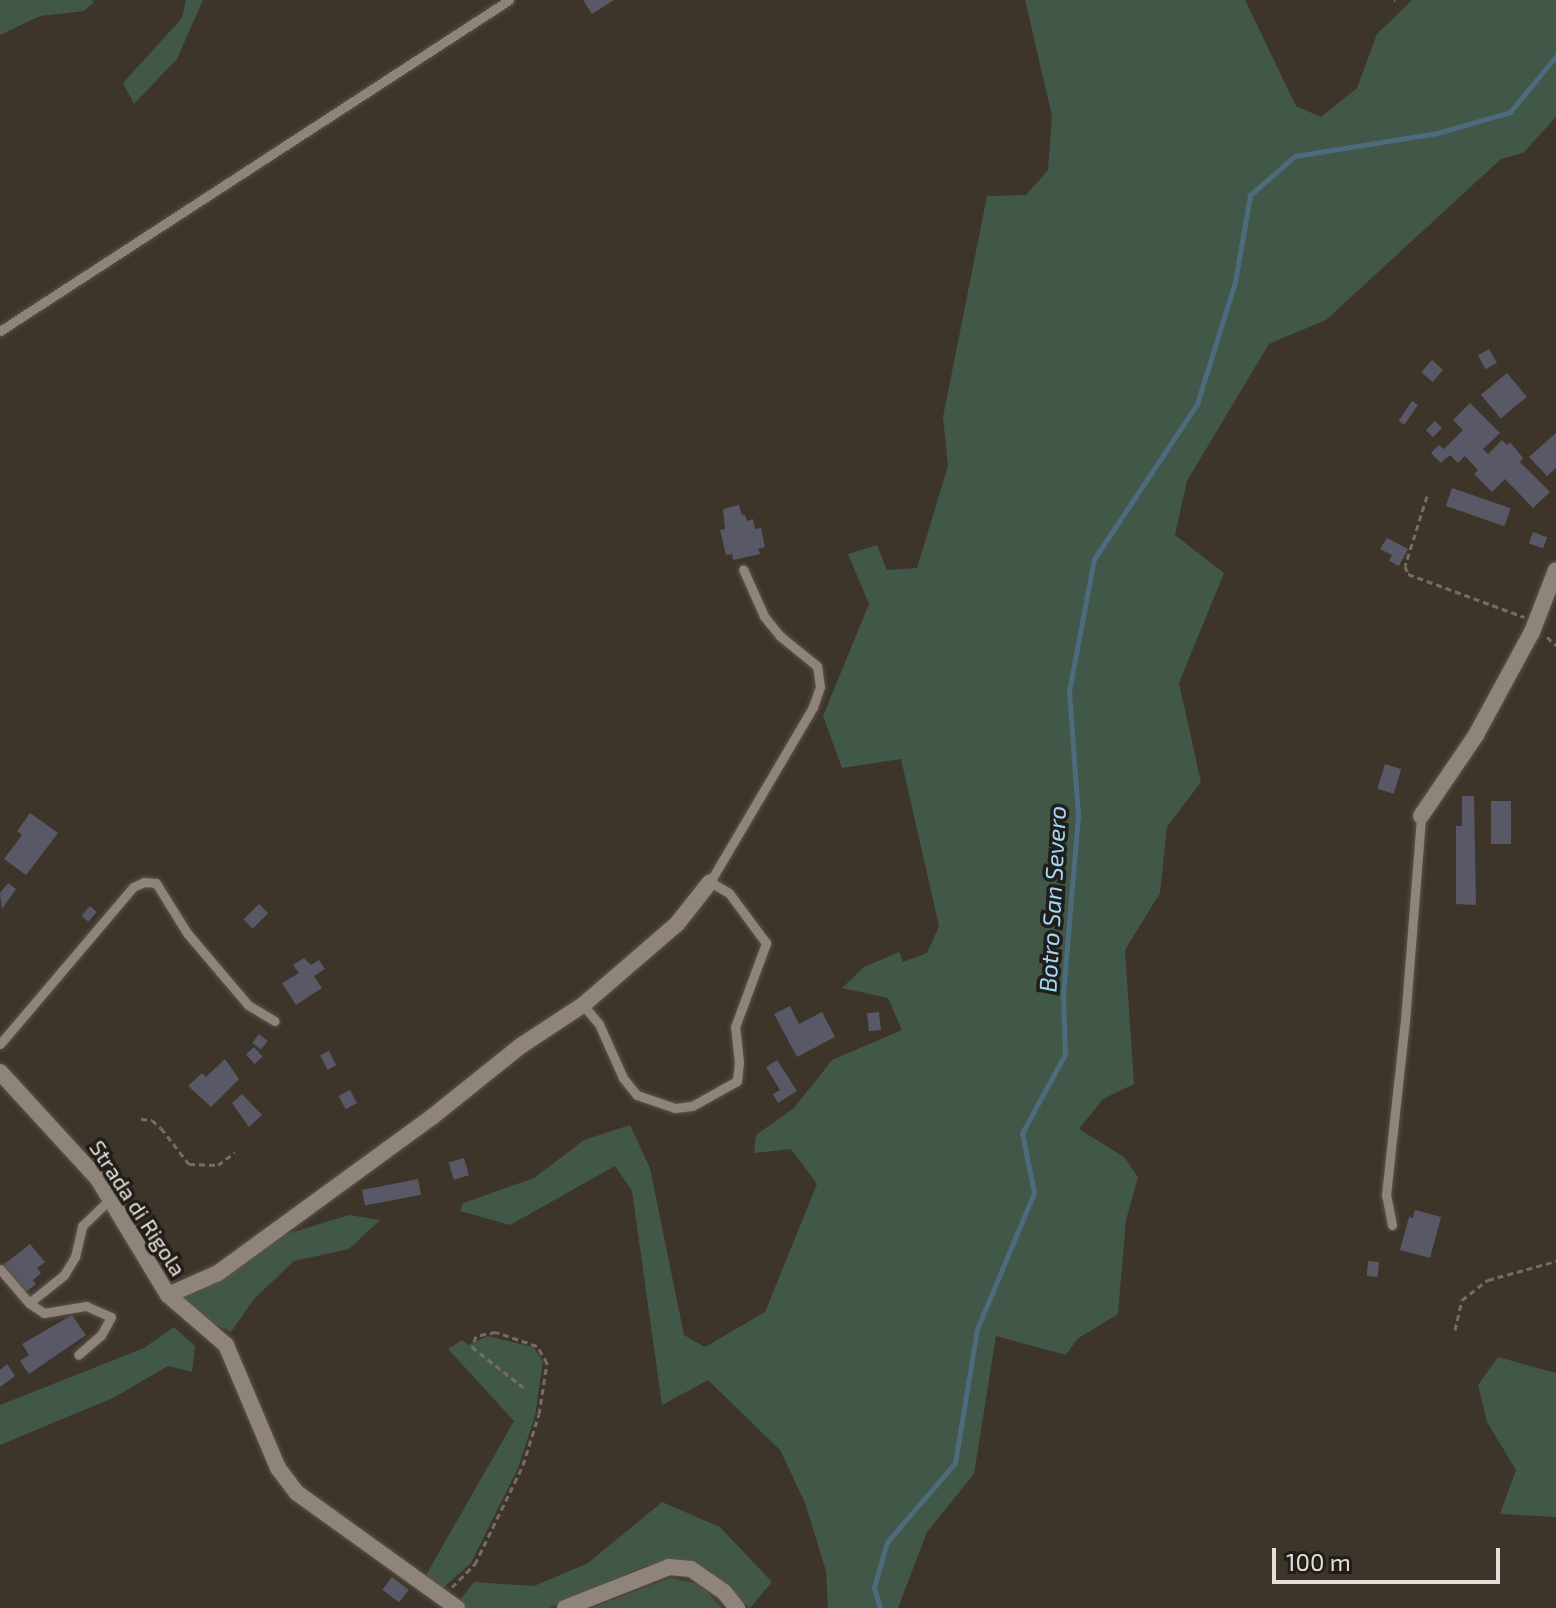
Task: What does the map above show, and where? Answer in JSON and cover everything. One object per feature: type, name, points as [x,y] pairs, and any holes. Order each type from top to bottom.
[{"type":"street","points":[[1421,816],[1476,735],[1532,632],[1556,570]]},
{"type":"street","points":[[168,1295],[218,1273],[432,1117],[522,1045],[583,1005],[677,924],[710,882]]},
{"type":"street","name":"Strada di Rigola","points":[[0,1072],[74,1150],[110,1199],[168,1295],[226,1345],[278,1468],[297,1493],[457,1608]]},
{"type":"street","points":[[565,1608],[669,1567],[691,1569],[724,1592],[737,1608]]},
{"type":"lane","points":[[0,331],[509,0]]},
{"type":"lane","points":[[583,1005],[599,1024],[623,1078],[637,1095],[675,1108],[692,1106],[737,1081],[739,1063],[735,1027],[766,943],[729,893],[710,882],[813,707],[820,687],[817,666],[780,636],[764,616],[743,569]]},
{"type":"lane","points":[[1392,1225],[1386,1195],[1405,1021],[1421,816]]},
{"type":"lane","points":[[0,1044],[133,887],[144,882],[156,883],[187,933],[248,1005],[275,1021]]},
{"type":"lane","points":[[29,1303],[64,1275],[75,1257],[82,1226],[110,1199]]},
{"type":"lane","points":[[0,1269],[29,1303],[44,1313],[86,1306],[111,1317],[101,1335],[78,1355]]},
{"type":"path","points":[[1427,496],[1405,566],[1408,574],[1535,621]]},
{"type":"path","points":[[141,1119],[152,1120],[161,1128],[189,1164],[199,1167],[218,1165],[235,1152]]},
{"type":"path","points":[[1455,1330],[1462,1300],[1488,1280],[1556,1261]]},
{"type":"path","points":[[441,1598],[475,1564],[523,1465],[539,1414],[547,1363],[537,1346],[496,1332],[476,1336],[472,1347],[523,1387]]},
{"type":"green space","points":[[0,0],[94,2],[84,11],[40,16],[0,35]]},
{"type":"green space","points":[[186,0],[203,0],[177,59],[134,104],[123,83],[182,18]]},
{"type":"green space","points":[[1025,0],[1245,0],[1296,106],[1321,117],[1357,88],[1377,34],[1412,0],[1556,0],[1556,117],[1523,153],[1501,159],[1326,320],[1269,344],[1187,481],[1175,535],[1224,573],[1179,683],[1201,782],[1167,827],[1160,893],[1125,950],[1134,1084],[1103,1099],[1079,1129],[1124,1157],[1138,1177],[1126,1220],[1118,1314],[1077,1339],[1066,1355],[996,1336],[974,1474],[927,1532],[898,1608],[828,1608],[826,1571],[805,1503],[780,1450],[708,1380],[662,1405],[632,1191],[615,1166],[510,1225],[460,1211],[463,1203],[534,1178],[584,1140],[630,1125],[650,1168],[684,1335],[705,1347],[765,1312],[817,1184],[791,1149],[754,1153],[756,1135],[794,1108],[832,1060],[902,1030],[888,998],[842,988],[864,967],[899,952],[903,962],[927,953],[939,926],[901,759],[842,768],[823,716],[869,604],[848,554],[877,545],[887,570],[917,568],[948,466],[943,417],[987,196],[1026,195],[1048,170],[1052,116]]},
{"type":"green space","points":[[349,1215],[380,1220],[349,1249],[294,1261],[254,1299],[231,1332],[199,1317],[179,1297],[274,1238]]},
{"type":"green space","points":[[174,1327],[195,1346],[192,1372],[168,1366],[115,1397],[0,1445],[0,1405],[144,1348]]},
{"type":"green space","points":[[488,1336],[533,1347],[543,1361],[535,1416],[518,1468],[471,1563],[442,1589],[426,1575],[514,1421],[448,1349],[462,1340],[468,1345]]},
{"type":"green space","points":[[1498,1357],[1556,1373],[1556,1517],[1500,1514],[1516,1470],[1487,1422],[1478,1385]]},
{"type":"green space","points":[[662,1502],[720,1527],[772,1582],[750,1608],[706,1571],[677,1559],[645,1566],[549,1608],[466,1608],[459,1601],[474,1582],[534,1586],[588,1563]]},
{"type":"green space","points":[[670,1578],[700,1584],[722,1608],[592,1608]]},
{"type":"building","points":[[583,0],[614,0],[592,14]]},
{"type":"building","points":[[1489,349],[1497,363],[1486,369],[1478,356]]},
{"type":"building","points":[[1432,360],[1443,370],[1432,382],[1421,372]]},
{"type":"building","points":[[1507,373],[1527,397],[1501,419],[1481,395]]},
{"type":"building","points":[[1412,401],[1418,405],[1404,425],[1399,421]]},
{"type":"building","points":[[1470,403],[1500,433],[1483,449],[1488,454],[1502,440],[1507,445],[1510,442],[1523,458],[1520,462],[1550,492],[1533,508],[1505,479],[1492,492],[1474,474],[1478,470],[1465,456],[1458,463],[1450,455],[1441,463],[1431,453],[1439,445],[1444,449],[1463,430],[1453,420]]},
{"type":"building","points":[[1435,421],[1442,428],[1433,437],[1426,430]]},
{"type":"building","points":[[1556,433],[1556,468],[1547,476],[1529,457]]},
{"type":"building","points":[[1452,488],[1511,508],[1504,526],[1446,506]]},
{"type":"building","points":[[739,505],[747,521],[753,519],[755,529],[761,528],[765,547],[758,549],[760,554],[733,560],[732,554],[726,555],[720,530],[725,529],[723,509]]},
{"type":"building","points":[[1533,532],[1547,537],[1543,548],[1529,543]]},
{"type":"building","points":[[1387,538],[1408,549],[1399,566],[1389,561],[1392,555],[1380,549]]},
{"type":"building","points":[[1385,764],[1401,769],[1394,794],[1377,789]]},
{"type":"building","points":[[1462,796],[1474,796],[1476,905],[1456,904],[1456,826],[1462,826]]},
{"type":"building","points":[[1491,801],[1511,801],[1511,844],[1491,844]]},
{"type":"building","points":[[30,813],[58,833],[26,875],[4,859],[22,835],[17,831]]},
{"type":"building","points":[[8,883],[16,889],[2,909],[0,893]]},
{"type":"building","points":[[259,904],[268,913],[253,929],[243,920]]},
{"type":"building","points":[[90,906],[97,912],[88,922],[81,916]]},
{"type":"building","points":[[304,958],[311,965],[319,960],[325,969],[314,976],[322,988],[296,1005],[282,983],[299,973],[293,965]]},
{"type":"building","points":[[790,1006],[799,1024],[822,1012],[835,1037],[797,1057],[774,1014]]},
{"type":"building","points":[[879,1012],[881,1030],[869,1031],[867,1013]]},
{"type":"building","points":[[259,1034],[268,1041],[261,1049],[252,1043]]},
{"type":"building","points":[[254,1047],[263,1057],[255,1064],[246,1054]]},
{"type":"building","points":[[329,1051],[336,1065],[327,1070],[320,1056]]},
{"type":"building","points":[[225,1059],[239,1079],[211,1107],[188,1086],[202,1073],[206,1077]]},
{"type":"building","points":[[777,1060],[797,1091],[778,1103],[773,1094],[780,1090],[766,1067]]},
{"type":"building","points":[[350,1090],[357,1103],[346,1109],[339,1096]]},
{"type":"building","points":[[242,1094],[262,1115],[249,1127],[232,1103]]},
{"type":"building","points":[[464,1158],[469,1175],[454,1180],[449,1162]]},
{"type":"building","points":[[418,1179],[421,1195],[365,1206],[362,1190]]},
{"type":"building","points":[[1415,1210],[1441,1217],[1430,1258],[1400,1250],[1409,1217],[1413,1218]]},
{"type":"building","points":[[30,1244],[45,1262],[37,1268],[41,1273],[33,1280],[36,1284],[25,1293],[3,1265]]},
{"type":"building","points":[[1368,1261],[1379,1262],[1378,1277],[1367,1276]]},
{"type":"building","points":[[72,1315],[86,1335],[29,1374],[20,1361],[29,1355],[22,1344]]},
{"type":"building","points":[[7,1364],[15,1376],[0,1387],[0,1370]]},
{"type":"building","points":[[392,1577],[409,1590],[399,1602],[382,1590]]},
{"type":"waterway","name":"Botro San Severo","points":[[880,1608],[874,1587],[887,1542],[955,1463],[977,1329],[1034,1193],[1022,1133],[1065,1054],[1063,994],[1078,816],[1069,691],[1094,559],[1197,404],[1235,282],[1250,195],[1295,156],[1437,133],[1510,112],[1556,56]]}]
